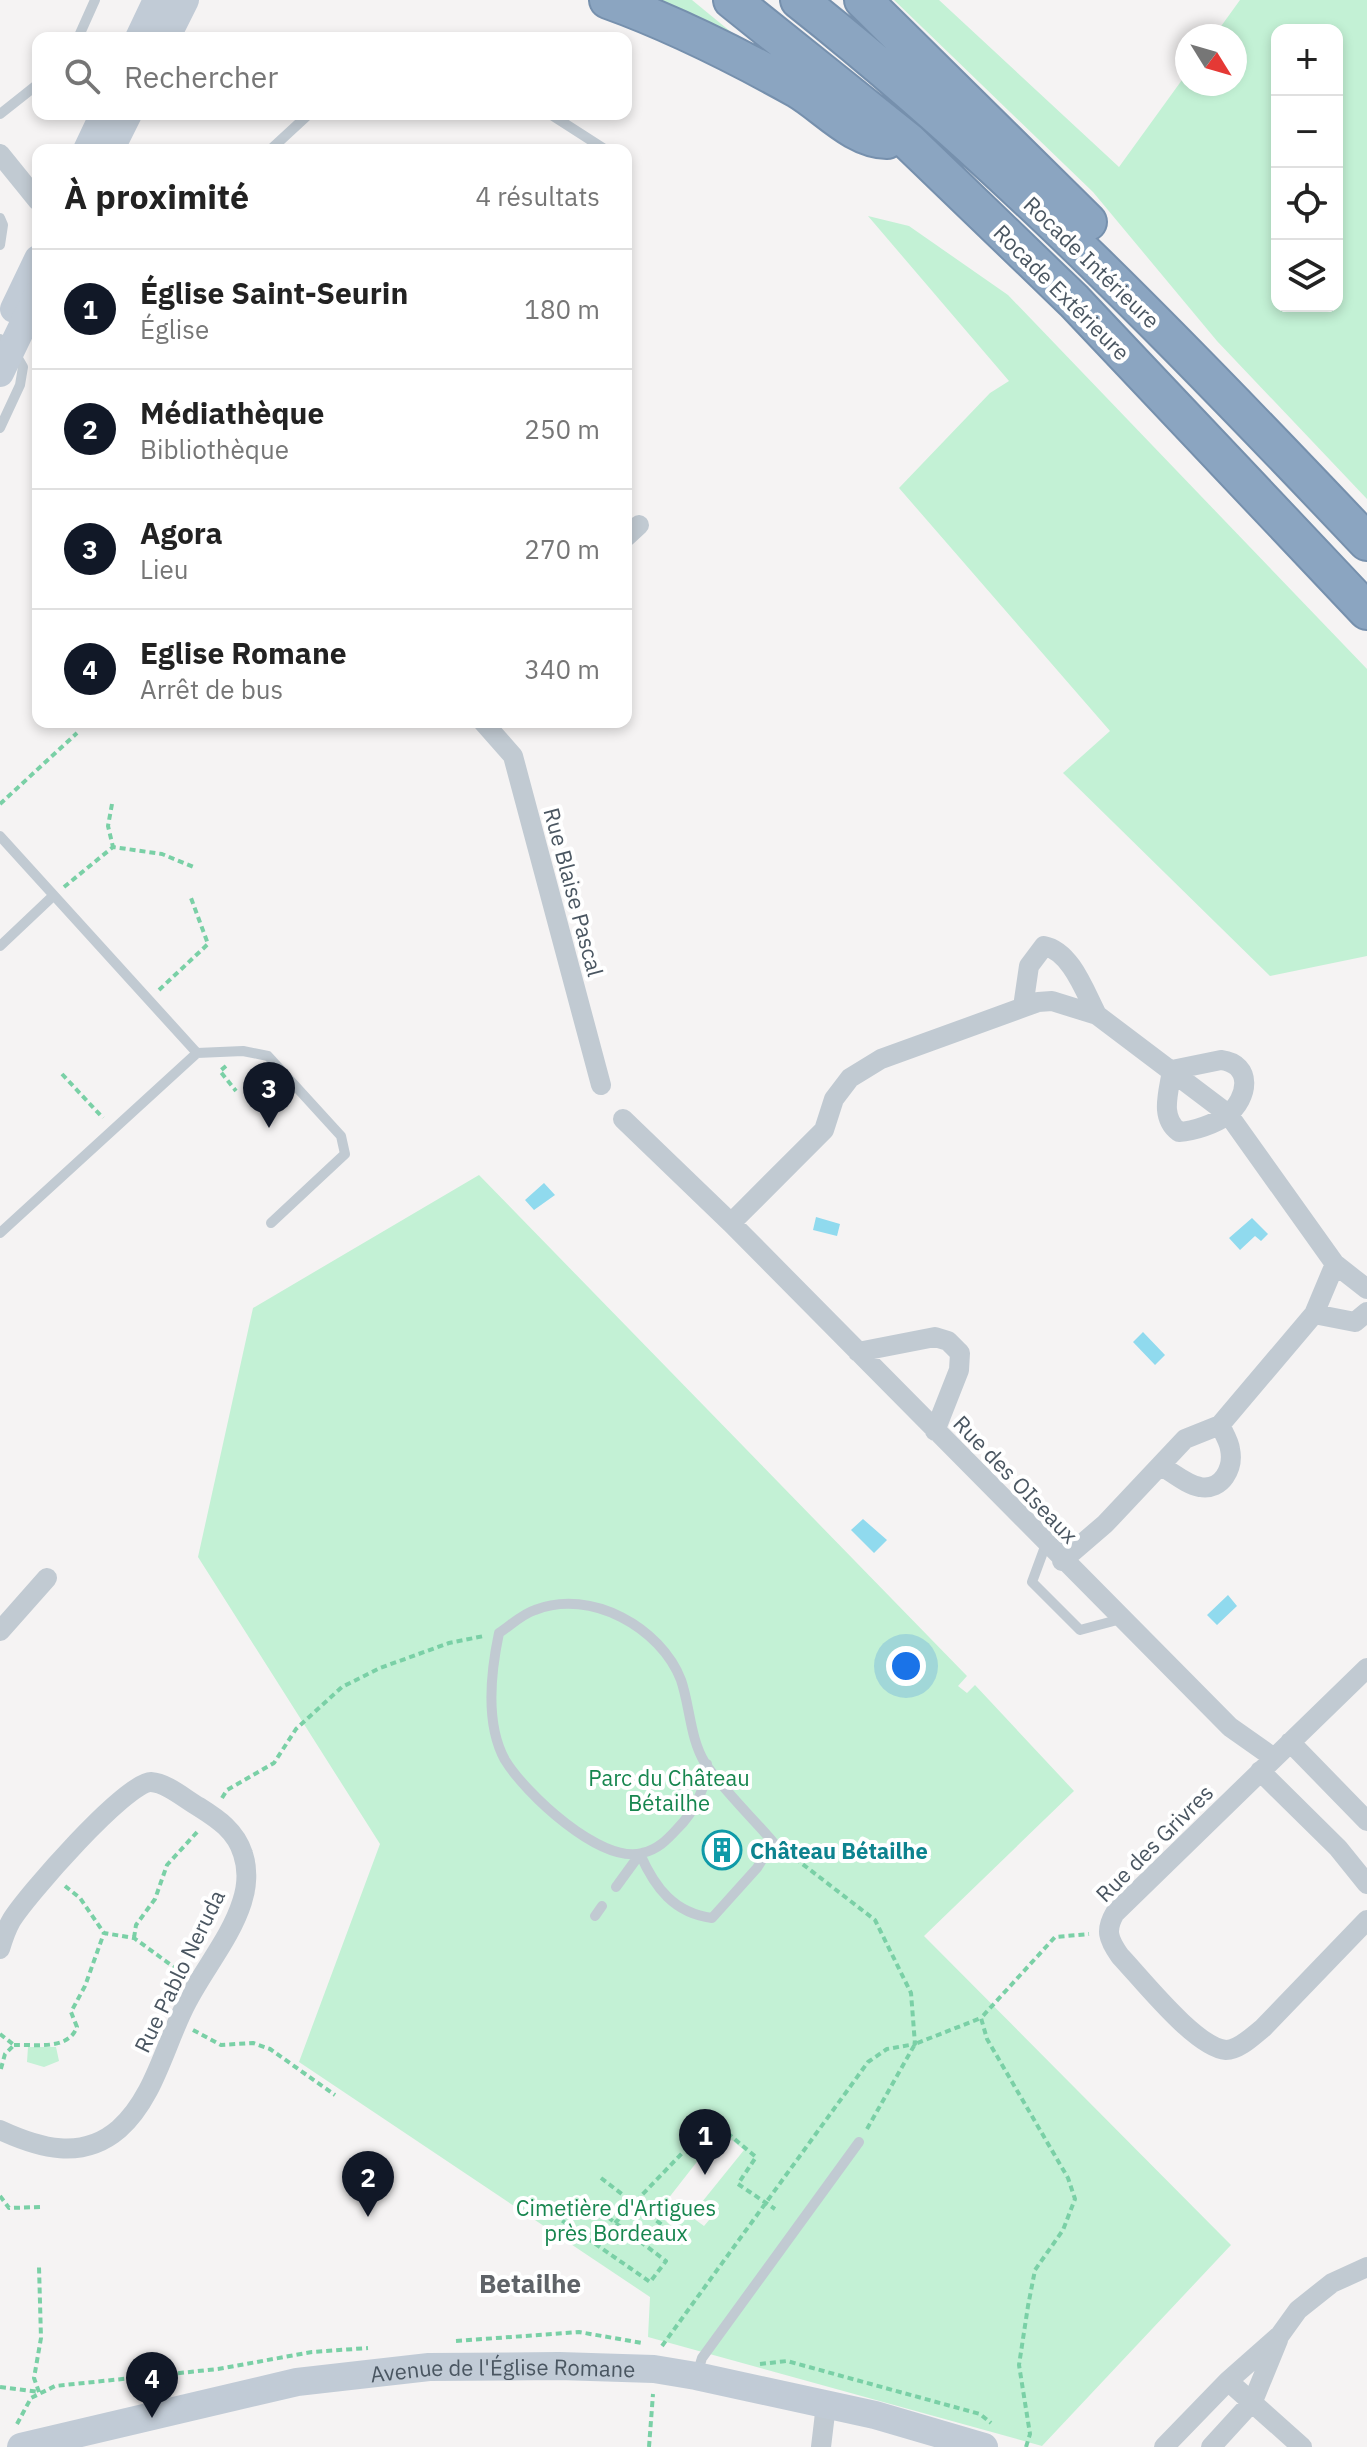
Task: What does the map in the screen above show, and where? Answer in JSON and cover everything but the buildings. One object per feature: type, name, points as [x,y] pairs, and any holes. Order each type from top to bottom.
[{"type":"highway","points":[[608,0],[669,21],[739,58],[801,91],[870,139],[908,141]]},
{"type":"highway","name":"Rocade Extérieure","points":[[732,0],[908,141],[1074,301],[1367,611]]},
{"type":"highway","name":"Rocade Intérieure","points":[[799,0],[949,125],[1103,269],[1367,542]]},
{"type":"highway","points":[[863,0],[1088,223],[1103,269]]},
{"type":"street","points":[[142,32],[157,0]]},
{"type":"street","points":[[169,32],[185,0]]},
{"type":"street","points":[[90,144],[101,120]]},
{"type":"street","points":[[113,144],[125,120]]},
{"type":"street","points":[[0,154],[32,194]]},
{"type":"street","points":[[3,350],[32,275]]},
{"type":"street","points":[[3,350],[32,304]]},
{"type":"street","name":"Rue Blaise Pascal","points":[[488,728],[513,756],[601,1085]]},
{"type":"street","points":[[1023,1007],[1029,966],[1044,946],[1054,948],[1066,959],[1097,1015]]},
{"type":"street","points":[[731,1223],[824,1130],[834,1099],[850,1078],[881,1059],[1023,1007],[1052,1001],[1097,1015],[1228,1114],[1335,1264],[1367,1289]]},
{"type":"street","points":[[1221,1060],[1233,1062],[1243,1069],[1246,1081],[1228,1114],[1191,1131],[1179,1132],[1170,1125],[1166,1113],[1172,1070],[1221,1060]]},
{"type":"street","name":"Rue des OIseaux","points":[[623,1119],[731,1223],[1062,1561],[1267,1764],[1367,1884]]},
{"type":"street","points":[[1062,1561],[1105,1524],[1185,1439],[1220,1425],[1314,1314],[1335,1264]]},
{"type":"street","points":[[1314,1314],[1355,1322],[1367,1312]]},
{"type":"street","points":[[858,1352],[935,1337],[948,1341],[960,1353],[959,1370],[935,1431]]},
{"type":"street","points":[[1161,1466],[1199,1487],[1215,1486],[1225,1478],[1230,1464],[1231,1449],[1220,1425]]},
{"type":"street","points":[[0,1631],[47,1578]]},
{"type":"street","name":"Rue des Grivres","points":[[1367,1668],[1115,1913],[1107,1926],[1120,1956],[1193,2031],[1209,2045],[1228,2050],[1263,2028],[1367,1920]]},
{"type":"street","points":[[1290,1742],[1367,1821]]},
{"type":"street","name":"Rue Pablo Neruda","points":[[0,1949],[13,1918],[106,1812],[137,1785],[151,1782],[167,1788],[212,1816],[236,1838],[247,1877],[243,1901],[232,1926],[177,2021],[143,2101],[118,2129],[99,2141],[72,2149],[29,2144],[0,2130]]},
{"type":"street","points":[[1164,2447],[1228,2381],[1280,2335],[1298,2310],[1332,2283],[1367,2267]]},
{"type":"street","points":[[1211,2447],[1253,2401],[1280,2335]]},
{"type":"street","name":"Avenue de l'Église Romane","points":[[21,2447],[185,2406],[341,2376],[429,2367],[657,2358],[696,2376],[911,2424],[984,2447]]},
{"type":"street","points":[[1228,2381],[1302,2447]]},
{"type":"street","points":[[821,2447],[826,2405]]},
{"type":"lane","points":[[81,32],[95,0]]},
{"type":"lane","points":[[0,114],[32,89]]},
{"type":"lane","points":[[276,144],[302,120]]},
{"type":"lane","points":[[559,120],[597,144]]},
{"type":"lane","points":[[0,218],[3,225],[0,245]]},
{"type":"lane","points":[[0,428],[20,385],[23,367],[3,350]]},
{"type":"lane","points":[[0,836],[197,1053]]},
{"type":"lane","points":[[0,946],[53,896]]},
{"type":"lane","points":[[0,1233],[197,1053],[243,1051],[268,1056],[341,1136],[345,1154],[271,1223]]},
{"type":"lane","points":[[1046,1544],[1032,1582],[1080,1630],[1121,1619]]},
{"type":"lane","points":[[616,1887],[640,1854],[662,1845],[690,1816],[707,1779],[707,1764],[680,1680],[663,1646],[634,1624],[599,1607],[566,1606],[535,1610],[499,1633],[492,1667],[493,1717],[504,1758],[559,1820],[610,1848],[640,1854]]},
{"type":"lane","points":[[640,1854],[655,1887],[690,1915],[712,1918],[757,1868],[773,1842],[707,1764]]},
{"type":"lane","points":[[595,1916],[602,1906]]},
{"type":"lane","points":[[696,2376],[702,2358],[859,2142]]},
{"type":"path","points":[[0,804],[77,733]]},
{"type":"path","points":[[112,804],[108,826],[113,847]]},
{"type":"path","points":[[53,896],[113,847],[162,854],[196,868]]},
{"type":"path","points":[[149,1000],[208,944],[191,898]]},
{"type":"path","points":[[236,1091],[220,1071],[243,1051]]},
{"type":"path","points":[[62,1074],[113,1129]]},
{"type":"path","points":[[134,1938],[136,1925],[155,1899],[167,1865],[212,1816],[227,1790],[274,1763],[296,1729],[342,1687],[380,1668],[449,1643],[499,1633]]},
{"type":"path","points":[[773,1842],[875,1920],[911,1993],[915,2044],[882,2107],[859,2142]]},
{"type":"path","points":[[51,1874],[80,1898],[104,1933],[134,1938],[197,1983]]},
{"type":"path","points":[[0,2034],[14,2045],[60,2044],[75,2033],[77,2027],[71,2012],[85,1986],[104,1933]]},
{"type":"path","points":[[649,2447],[657,2358],[764,2201],[868,2062],[887,2049],[915,2044],[981,2018],[1055,1937],[1108,1933]]},
{"type":"path","points":[[981,2018],[987,2039],[1068,2178],[1075,2199],[1063,2230],[1035,2270],[1019,2365],[1030,2434],[1026,2447]]},
{"type":"path","points":[[177,2021],[221,2045],[253,2043],[270,2049],[335,2095]]},
{"type":"path","points":[[0,2072],[5,2054],[14,2045]]},
{"type":"path","points":[[615,2223],[713,2121],[756,2157],[738,2184],[775,2209]]},
{"type":"path","points":[[601,2178],[670,2231]]},
{"type":"path","points":[[0,2196],[9,2208],[40,2207]]},
{"type":"path","points":[[554,2215],[650,2282],[666,2261],[581,2197]]},
{"type":"path","points":[[0,2387],[40,2393],[34,2378],[41,2338],[39,2267]]},
{"type":"green space","points":[[639,0],[692,0],[731,32],[733,38]]},
{"type":"green space","points":[[894,0],[939,0],[1119,167],[1175,90],[1175,96],[1247,96],[1247,24],[1223,24],[1240,0],[1367,0],[1367,499],[1217,341],[1093,192]]},
{"type":"green space","points":[[868,216],[909,226],[1008,295],[1367,669],[1367,956],[1270,976],[1063,773],[1110,731],[899,488],[990,393],[1009,381]]},
{"type":"green space","name":"Parc du Château Bétailhe","points":[[479,1175],[967,1676],[958,1686],[967,1693],[975,1685],[1074,1791],[924,1936],[1231,2245],[1042,2446],[648,2337],[650,2297],[299,2062],[380,1844],[198,1557],[253,1308]],"holes":[[[721,2131],[744,2150],[702,2202],[715,2213],[704,2226],[689,2215],[682,2223],[670,2225],[662,2217],[664,2204]]]},
{"type":"green space","points":[[28,2047],[56,2047],[59,2061],[44,2067],[27,2062]]},
{"type":"water","points":[[544,1183],[555,1195],[534,1210],[525,1200]]},
{"type":"water","points":[[816,1217],[840,1224],[837,1236],[813,1230]]},
{"type":"water","points":[[1252,1218],[1268,1234],[1261,1241],[1255,1236],[1240,1250],[1229,1238]]},
{"type":"water","points":[[1143,1332],[1165,1355],[1155,1365],[1133,1342]]},
{"type":"water","points":[[863,1519],[887,1540],[874,1553],[851,1530]]},
{"type":"water","points":[[1228,1595],[1237,1606],[1217,1625],[1207,1615]]},
{"type":"place","name":"Agora","points":[[269,1128]]},
{"type":"place","name":"Château Bétailhe","points":[[722,1850]]},
{"type":"place","name":"Église Saint-Seurin","points":[[705,2175]]},
{"type":"place","name":"Médiathèque","points":[[368,2217]]},
{"type":"place","name":"Eglise Romane","points":[[152,2418]]},
{"type":"district","name":"Betailhe","points":[[530,2283]]},
{"type":"park label","name":"Cimetière d'Artigues près Bordeaux","points":[[616,2220]]}]
